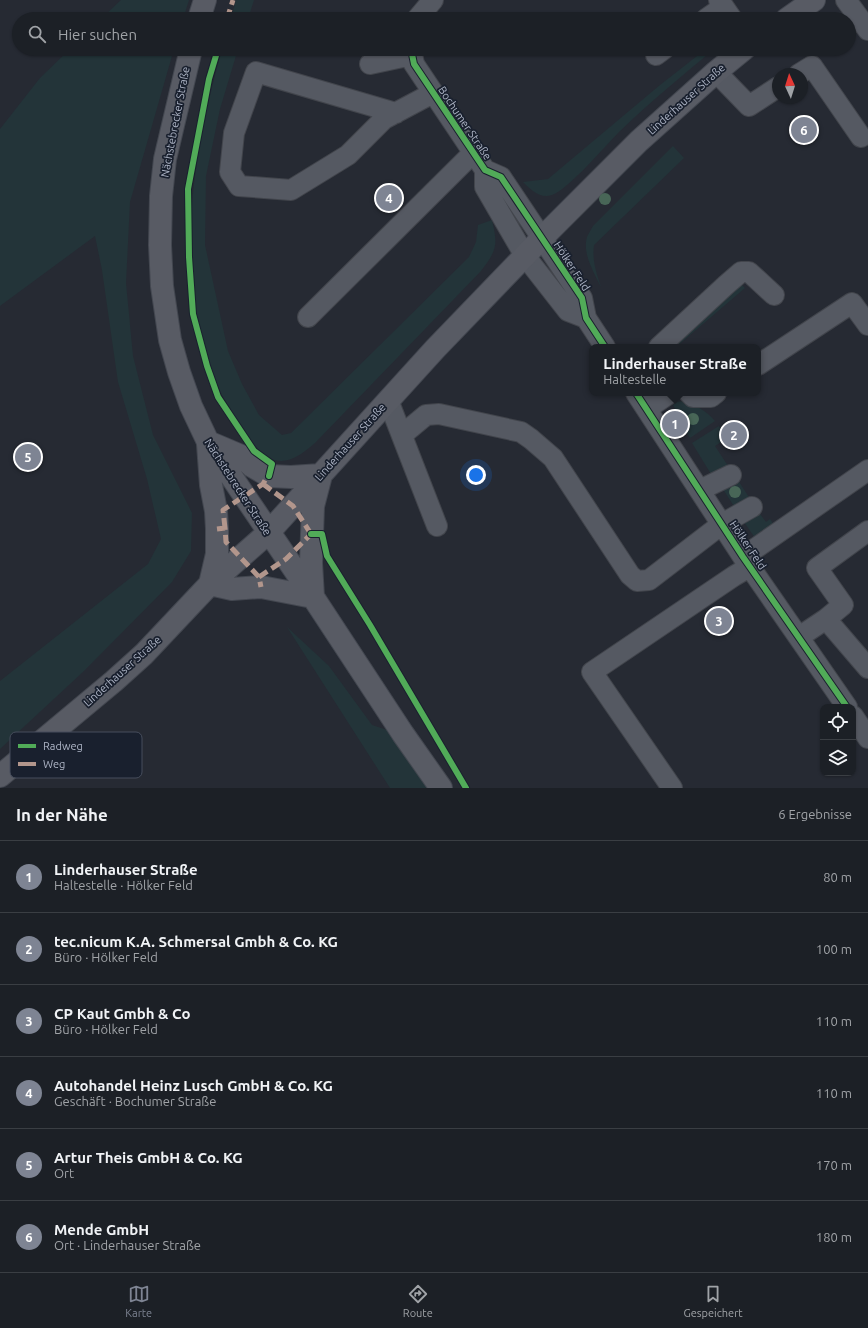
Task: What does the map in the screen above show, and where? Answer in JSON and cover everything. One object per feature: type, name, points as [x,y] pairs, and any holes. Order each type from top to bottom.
[{"type":"main road","points":[[202,12],[205,0]]},
{"type":"main road","points":[[797,12],[814,0]]},
{"type":"main road","name":"Nächstebrecker Straße","points":[[189,56],[165,159],[161,196],[160,245],[162,286],[170,340],[191,406],[208,442],[268,533],[313,597],[403,734],[441,788]]},
{"type":"main road","name":"Linderhauser Straße","points":[[52,732],[144,654],[210,584],[268,533],[435,349],[542,238],[639,141],[735,56]]},
{"type":"main road","points":[[208,442],[241,456],[252,466],[269,476],[291,477],[321,475],[313,506],[311,563],[313,597],[261,587],[232,589],[210,584],[217,554],[217,529],[216,511],[211,485],[208,442]]},
{"type":"main road","name":"Linderhauser Straße","points":[[0,776],[10,768]]},
{"type":"street","points":[[423,12],[433,0]]},
{"type":"street","points":[[846,0],[855,12]]},
{"type":"street","points":[[856,14],[868,30]]},
{"type":"street","points":[[370,64],[397,56]]},
{"type":"street","name":"Bochumer Straße","points":[[412,56],[414,64],[485,170],[500,177],[542,238]]},
{"type":"street","points":[[808,68],[812,66],[861,137]]},
{"type":"street","points":[[396,113],[256,72],[234,134],[230,172],[239,186],[291,190],[348,155],[384,119],[396,113],[433,93]]},
{"type":"street","points":[[716,72],[749,106],[772,91]]},
{"type":"street","points":[[308,317],[474,153]]},
{"type":"street","name":"Bochumer Straße","points":[[485,170],[485,187],[525,256]]},
{"type":"street","name":"Hölker Feld","points":[[542,238],[582,298],[586,318],[603,344]]},
{"type":"street","points":[[525,256],[568,311],[586,318]]},
{"type":"street","points":[[662,344],[726,284],[741,272],[749,272],[774,296]]},
{"type":"street","points":[[761,363],[852,303],[868,325]]},
{"type":"street","points":[[641,401],[659,396]]},
{"type":"street","points":[[692,396],[712,396]]},
{"type":"street","points":[[388,400],[437,526]]},
{"type":"street","name":"Hölker Feld","points":[[641,401],[747,562],[844,704]]},
{"type":"street","points":[[402,435],[426,415],[439,414],[521,432],[553,458],[630,575],[637,581],[649,580],[722,524],[752,507]]},
{"type":"street","points":[[672,788],[592,672],[727,581],[747,562],[868,470]]},
{"type":"street","points":[[700,490],[731,475]]},
{"type":"street","points":[[799,637],[826,619],[843,605],[818,568],[868,531]]},
{"type":"street","points":[[826,619],[868,668]]},
{"type":"street","points":[[856,720],[868,738]]},
{"type":"shaded area","points":[[121,0],[189,0],[185,12],[108,12]]},
{"type":"shaded area","points":[[236,0],[254,0],[250,12],[233,12]]},
{"type":"shaded area","points":[[63,56],[172,56],[130,202],[126,283],[133,356],[153,435],[192,513],[191,551],[172,582],[84,671],[18,732],[10,732],[10,740],[0,749],[0,681],[148,564],[161,539],[147,479],[118,382],[102,270],[95,236],[0,306],[0,129],[40,78]]},
{"type":"shaded area","points":[[220,56],[236,56],[220,109],[206,176],[205,245],[228,351],[242,384],[259,415],[282,435],[291,433],[469,257],[476,242],[478,225],[492,220],[495,236],[495,247],[490,258],[481,271],[315,443],[306,451],[289,460],[273,460],[258,449],[250,439],[227,404],[217,385],[209,365],[198,326],[192,287],[190,247],[192,207],[196,167]]},
{"type":"shaded area","points":[[697,56],[706,56],[630,121],[568,185],[552,195],[544,196],[533,191],[523,182],[548,179],[660,85]]},
{"type":"shaded area","points":[[673,146],[684,158],[594,245],[594,261],[601,287],[587,256],[586,243],[588,234],[593,226]]},
{"type":"shaded area","points":[[739,282],[745,288],[680,344],[672,344]]},
{"type":"shaded area","points":[[684,401],[704,411],[715,421],[690,438],[673,413],[676,410],[673,405],[677,402]]},
{"type":"shaded area","points":[[719,426],[726,439],[715,446],[730,469],[714,479],[692,443]]},
{"type":"shaded area","points":[[736,477],[752,502],[737,511],[721,486]]},
{"type":"shaded area","points":[[757,510],[766,522],[770,519],[774,525],[755,538],[742,519]]},
{"type":"shaded area","points":[[287,627],[329,666],[372,725],[390,731],[428,788],[390,788]]},
{"type":"marked path","points":[[229,12],[233,0]]},
{"type":"marked path","points":[[225,528],[223,510],[263,484],[269,473]]},
{"type":"marked path","points":[[263,484],[293,506],[311,534]]},
{"type":"marked path","points":[[217,529],[225,528],[226,542],[259,577],[261,587]]},
{"type":"marked path","points":[[259,577],[286,559],[311,534],[313,534]]},
{"type":"cycle path","points":[[216,56],[209,79],[188,189],[189,257],[193,314],[207,366],[218,397],[254,451],[272,464],[269,476]]},
{"type":"cycle path","points":[[412,56],[414,64],[485,170],[501,177],[582,298],[586,318],[603,344]]},
{"type":"cycle path","points":[[638,396],[743,557],[845,704]]},
{"type":"cycle path","points":[[311,534],[322,534],[327,556],[370,625],[466,788]]},
{"type":"place","name":"Mende GmbH","points":[[804,130]]},
{"type":"place","name":"Autohandel Heinz Lusch GmbH & Co. KG","points":[[389,198]]},
{"type":"place","name":"Linderhauser Straße","points":[[675,424]]},
{"type":"place","name":"tec.nicum K.A. Schmersal Gmbh & Co. KG","points":[[734,435]]},
{"type":"place","name":"Artur Theis GmbH & Co. KG","points":[[28,457]]},
{"type":"place","name":"CP Kaut Gmbh & Co","points":[[719,621]]}]
